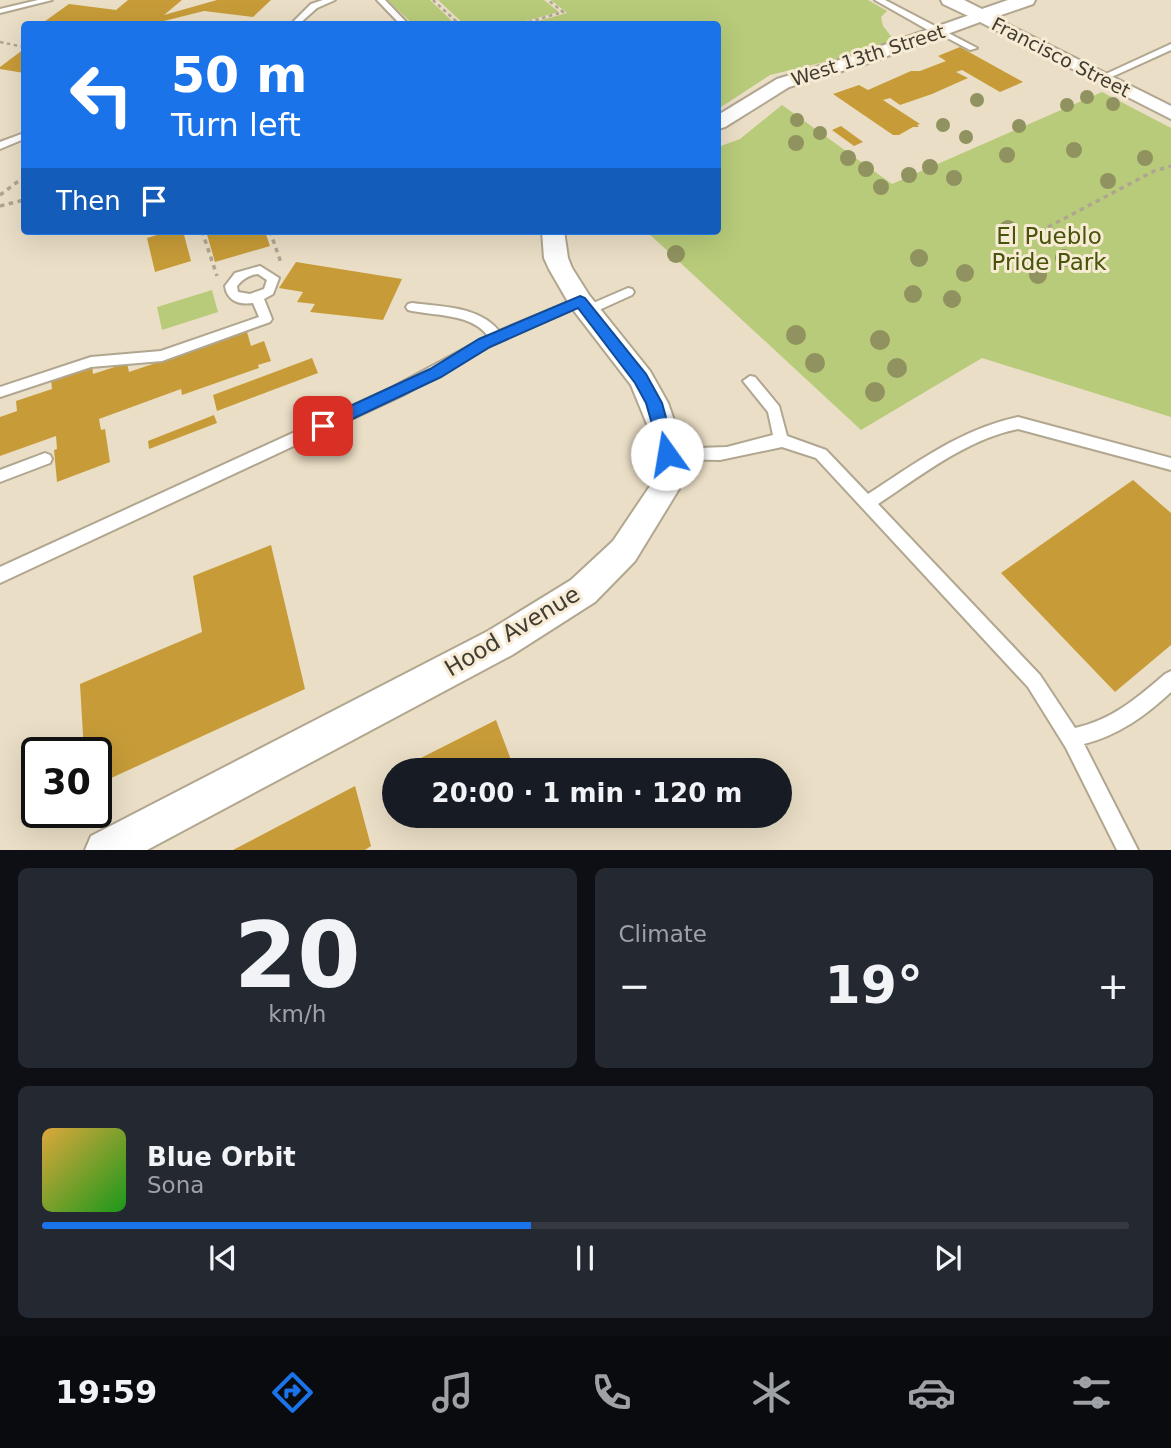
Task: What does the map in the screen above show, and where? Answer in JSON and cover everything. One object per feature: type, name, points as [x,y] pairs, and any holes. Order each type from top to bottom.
[{"type":"street","name":"Francisco Street","points":[[950,0],[1171,113]]},
{"type":"street","name":"West 13th Street","points":[[721,121],[783,83],[862,59],[1026,0]]},
{"type":"street","name":"Hood Avenue","points":[[105,849],[500,643],[583,590],[624,551],[664,489],[667,454],[654,403],[641,379],[584,306],[555,258],[553,235]]},
{"type":"lane","points":[[0,11],[48,0]]},
{"type":"lane","points":[[298,21],[314,6],[331,0]]},
{"type":"lane","points":[[382,0],[401,21]]},
{"type":"lane","points":[[879,0],[973,48]]},
{"type":"lane","points":[[1102,78],[1171,47]]},
{"type":"lane","points":[[0,146],[21,137]]},
{"type":"lane","points":[[254,271],[270,274],[273,278],[272,286],[257,298],[244,300],[235,296],[231,290],[233,282],[254,271]]},
{"type":"lane","points":[[0,575],[398,391],[497,338],[628,292]]},
{"type":"lane","points":[[0,393],[91,362],[162,356],[266,319],[257,298]]},
{"type":"lane","points":[[412,307],[473,317],[486,324],[497,338]]},
{"type":"lane","points":[[750,381],[774,410],[781,440]]},
{"type":"lane","points":[[868,502],[981,432],[1003,424],[1018,423],[1171,464]]},
{"type":"lane","points":[[667,454],[724,453],[766,441],[781,440],[821,454],[1034,681],[1053,706],[1071,738],[1128,849]]},
{"type":"lane","points":[[0,476],[46,459]]},
{"type":"lane","points":[[1071,738],[1094,734],[1132,716],[1171,680]]},
{"type":"path","points":[[433,0],[456,21]]},
{"type":"path","points":[[533,21],[563,12],[548,0]]},
{"type":"path","points":[[0,43],[21,46]]},
{"type":"path","points":[[1048,227],[1154,171],[1171,166]]},
{"type":"path","points":[[0,195],[21,179]]},
{"type":"path","points":[[0,206],[21,201]]},
{"type":"path","points":[[203,235],[214,274],[233,282]]},
{"type":"path","points":[[270,274],[279,269],[281,262],[271,235]]},
{"type":"green space","points":[[387,0],[430,0],[452,21],[410,21]]},
{"type":"green space","points":[[438,0],[544,0],[559,12],[526,21],[461,21]]},
{"type":"green space","points":[[551,0],[868,0],[887,11],[881,17],[883,26],[894,40],[849,56],[770,75],[721,107],[721,21],[538,21],[567,13]]},
{"type":"green space","name":"El Pueblo Pride Park","points":[[1102,92],[1171,128],[1171,417],[982,358],[861,430],[650,235],[721,235],[721,146],[740,139],[782,105],[892,184]]},
{"type":"green space","points":[[212,290],[218,312],[162,330],[157,307]]},
{"type":"building","points":[[128,0],[182,0],[164,15],[217,0],[271,0],[253,17],[204,11],[164,21],[45,21],[69,4],[116,10]]},
{"type":"building","points":[[960,47],[1023,82],[1000,92],[962,70],[956,72],[968,78],[932,94],[900,105],[890,98],[883,100],[920,124],[917,125],[919,127],[913,127],[899,135],[893,135],[833,94],[859,85],[868,90],[911,71],[920,71],[946,61],[938,56]]},
{"type":"building","points":[[21,51],[21,72],[0,67]]},
{"type":"building","points":[[841,126],[863,142],[854,146],[832,130]]},
{"type":"building","points":[[157,235],[184,235],[191,261],[155,272],[147,238]]},
{"type":"building","points":[[207,235],[266,235],[270,246],[215,262]]},
{"type":"building","points":[[296,262],[402,279],[383,320],[310,312],[315,304],[297,302],[303,292],[279,288]]},
{"type":"building","points":[[247,332],[251,346],[264,341],[271,361],[258,365],[259,368],[182,395],[181,389],[99,419],[101,430],[105,429],[110,462],[57,482],[54,450],[57,449],[56,436],[0,456],[0,417],[17,411],[16,401],[52,389],[51,379],[92,365],[93,374],[127,363],[129,372]]},
{"type":"building","points":[[312,358],[318,373],[217,411],[213,395]]},
{"type":"building","points":[[214,415],[217,423],[149,449],[148,441]]},
{"type":"building","points":[[1133,480],[1171,513],[1171,645],[1115,692],[1001,573]]},
{"type":"building","points":[[271,545],[305,689],[112,778],[112,737],[83,737],[80,684],[202,632],[193,576]]},
{"type":"building","points":[[496,720],[510,758],[421,758]]},
{"type":"building","points":[[355,786],[371,846],[365,850],[233,850]]},
{"type":"route","points":[[323,426],[435,373],[485,343],[580,301],[641,379],[654,403],[663,429],[667,454]]}]
